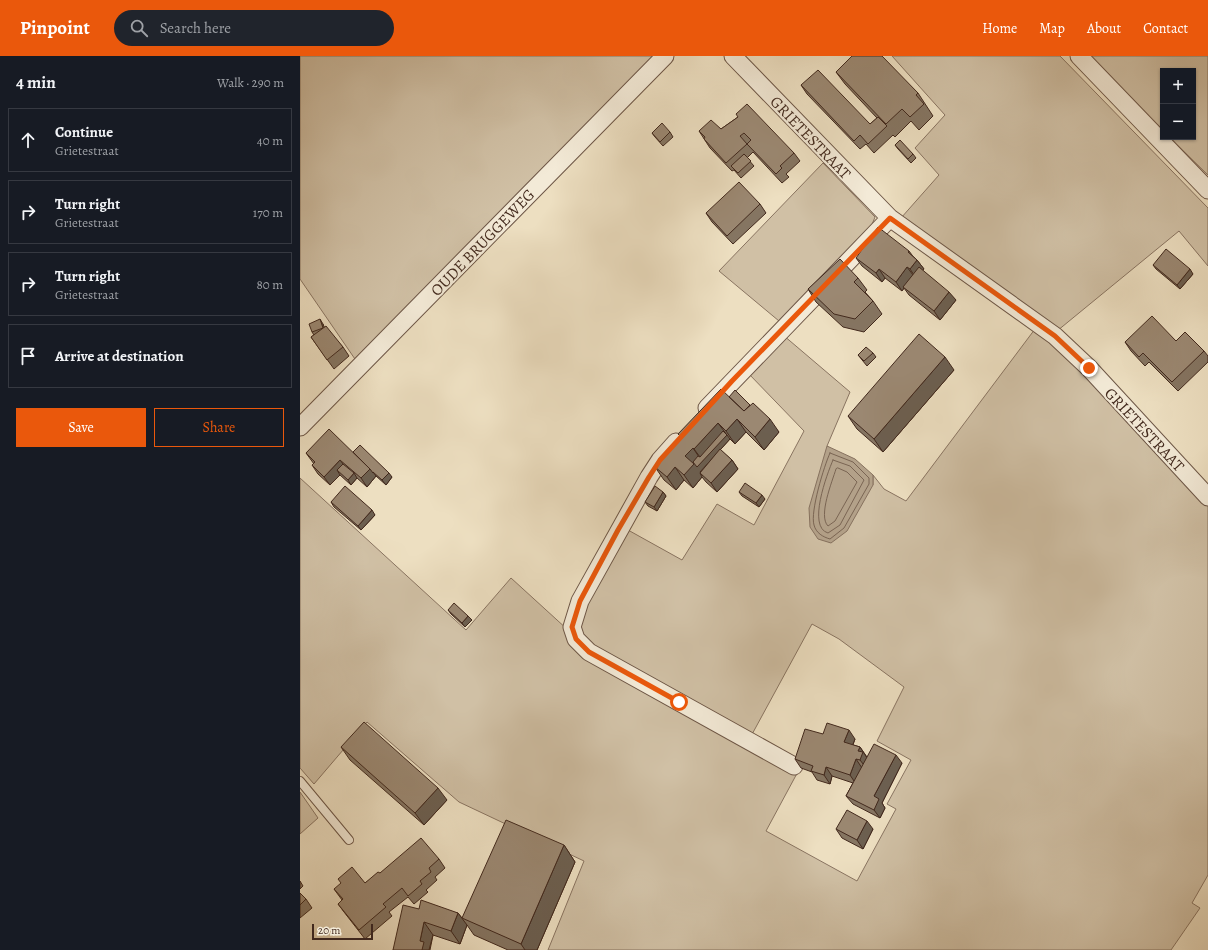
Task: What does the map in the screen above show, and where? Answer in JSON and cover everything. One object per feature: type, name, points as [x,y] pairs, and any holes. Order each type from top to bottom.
[{"type":"street","name":"OUDE BRUGGEWEG","points":[[300,428],[665,56]]},
{"type":"street","name":"GRIETESTRAAT","points":[[733,56],[890,218],[1055,336],[1089,368],[1208,497]]},
{"type":"street","points":[[1079,56],[1208,190]]},
{"type":"street","points":[[794,766],[589,652],[576,639],[572,627],[580,601],[660,460],[732,381],[890,218]]},
{"type":"lane","points":[[300,780],[349,840]]},
{"type":"shaded area","points":[[300,56],[657,56],[357,362],[300,279]]},
{"type":"shaded area","points":[[892,56],[1060,56],[1208,208],[1208,266],[1179,231],[1057,331],[901,218],[939,175],[915,148],[945,115]]},
{"type":"shaded area","points":[[1089,56],[1208,56],[1208,175],[1172,140],[1196,140],[1196,68],[1160,68],[1160,128]]},
{"type":"shaded area","points":[[823,163],[875,217],[871,227],[779,321],[719,271]]},
{"type":"shaded area","points":[[1035,329],[1049,339],[1208,503],[1208,875],[1192,903],[1200,908],[1171,950],[548,950],[584,861],[459,802],[367,722],[314,784],[300,768],[300,478],[466,630],[511,578],[568,630],[628,530],[682,560],[717,504],[754,525],[804,431],[748,373],[783,335],[850,392],[827,446],[873,485],[873,475],[884,489],[906,501]],"holes":[[[812,624],[839,639],[904,687],[877,741],[911,760],[887,804],[896,809],[857,881],[766,831],[801,766],[750,738]]]},
{"type":"shaded area","points":[[300,792],[318,818],[300,834]]},
{"type":"water","points":[[827,446],[855,459],[873,475],[873,485],[847,531],[831,543],[818,539],[810,527],[809,508]]},
{"type":"building","points":[[852,56],[882,56],[918,93],[916,95],[924,104],[910,117],[902,109],[886,124],[836,72]]},
{"type":"building","points":[[818,70],[870,124],[878,117],[887,126],[868,144],[860,135],[854,141],[801,85]]},
{"type":"building","points":[[747,104],[794,153],[780,166],[782,168],[776,174],[747,144],[726,163],[704,139],[705,137],[699,131],[711,120],[721,129],[738,117],[736,114]],"holes":[[[744,133],[751,140],[747,144],[740,136]]]},
{"type":"building","points":[[662,123],[670,132],[660,142],[652,133]]},
{"type":"building","points":[[900,140],[913,154],[908,159],[895,145]]},
{"type":"building","points":[[744,154],[751,161],[738,173],[731,166]]},
{"type":"building","points":[[739,182],[760,204],[727,236],[706,213]]},
{"type":"building","points":[[878,227],[909,251],[908,252],[917,260],[910,269],[907,267],[896,282],[879,269],[876,273],[856,258]]},
{"type":"building","points":[[1166,249],[1190,269],[1177,285],[1153,265]]},
{"type":"building","points":[[840,259],[858,278],[854,282],[873,301],[855,319],[834,314],[808,289]]},
{"type":"building","points":[[919,267],[949,292],[934,311],[903,287]]},
{"type":"building","points":[[1152,316],[1176,341],[1185,332],[1204,351],[1172,382],[1143,353],[1139,357],[1125,342]]},
{"type":"building","points":[[320,319],[323,328],[312,332],[309,324]]},
{"type":"building","points":[[326,326],[343,347],[327,360],[311,337]]},
{"type":"building","points":[[919,334],[945,357],[874,439],[848,416]]},
{"type":"building","points":[[866,347],[873,353],[864,361],[858,355]]},
{"type":"building","points":[[721,389],[744,411],[753,403],[770,419],[755,437],[737,419],[726,431],[718,423],[694,449],[693,448],[685,456],[694,464],[684,475],[675,467],[667,477],[655,467],[662,460],[660,458],[680,436],[678,434]]},
{"type":"building","points":[[735,390],[750,405],[744,411],[729,397]]},
{"type":"building","points":[[329,429],[370,469],[361,478],[340,460],[324,477],[312,465],[315,462],[306,453]]},
{"type":"building","points":[[723,431],[727,435],[697,467],[693,462],[698,456],[700,457]]},
{"type":"building","points":[[360,445],[389,473],[382,480],[373,473],[353,452]]},
{"type":"building","points":[[720,449],[732,460],[711,483],[700,473]]},
{"type":"building","points":[[343,464],[354,473],[348,480],[337,470]]},
{"type":"building","points":[[745,483],[762,495],[756,503],[739,492]]},
{"type":"building","points":[[345,486],[372,510],[358,526],[331,502]]},
{"type":"building","points":[[655,486],[663,492],[654,507],[645,502]]},
{"type":"building","points":[[454,603],[468,616],[462,623],[448,610]]},
{"type":"building","points":[[364,722],[438,788],[415,813],[341,747]]},
{"type":"building","points":[[827,723],[849,730],[844,742],[860,747],[858,751],[863,752],[860,760],[856,759],[850,775],[826,767],[824,775],[811,771],[813,766],[795,759],[805,729],[823,734]]},
{"type":"building","points":[[874,744],[896,755],[874,796],[879,799],[874,810],[846,796]]},
{"type":"building","points":[[847,810],[867,821],[857,840],[836,829]]},
{"type":"building","points":[[506,820],[564,845],[521,944],[462,918]]},
{"type":"building","points":[[421,838],[439,859],[429,868],[431,872],[420,881],[422,884],[408,896],[402,888],[383,904],[386,907],[359,930],[338,904],[343,899],[334,889],[341,883],[338,879],[352,867],[365,883],[378,872],[380,873]]},
{"type":"building","points":[[300,893],[306,899],[300,905]]},
{"type":"building","points":[[421,900],[458,913],[451,931],[424,922],[420,941],[424,942],[422,950],[393,950],[403,905],[419,909]]},
{"type":"route","points":[[679,702],[589,652],[576,639],[572,627],[580,601],[618,530],[660,460],[732,381],[890,218],[1055,336],[1089,368]]}]
